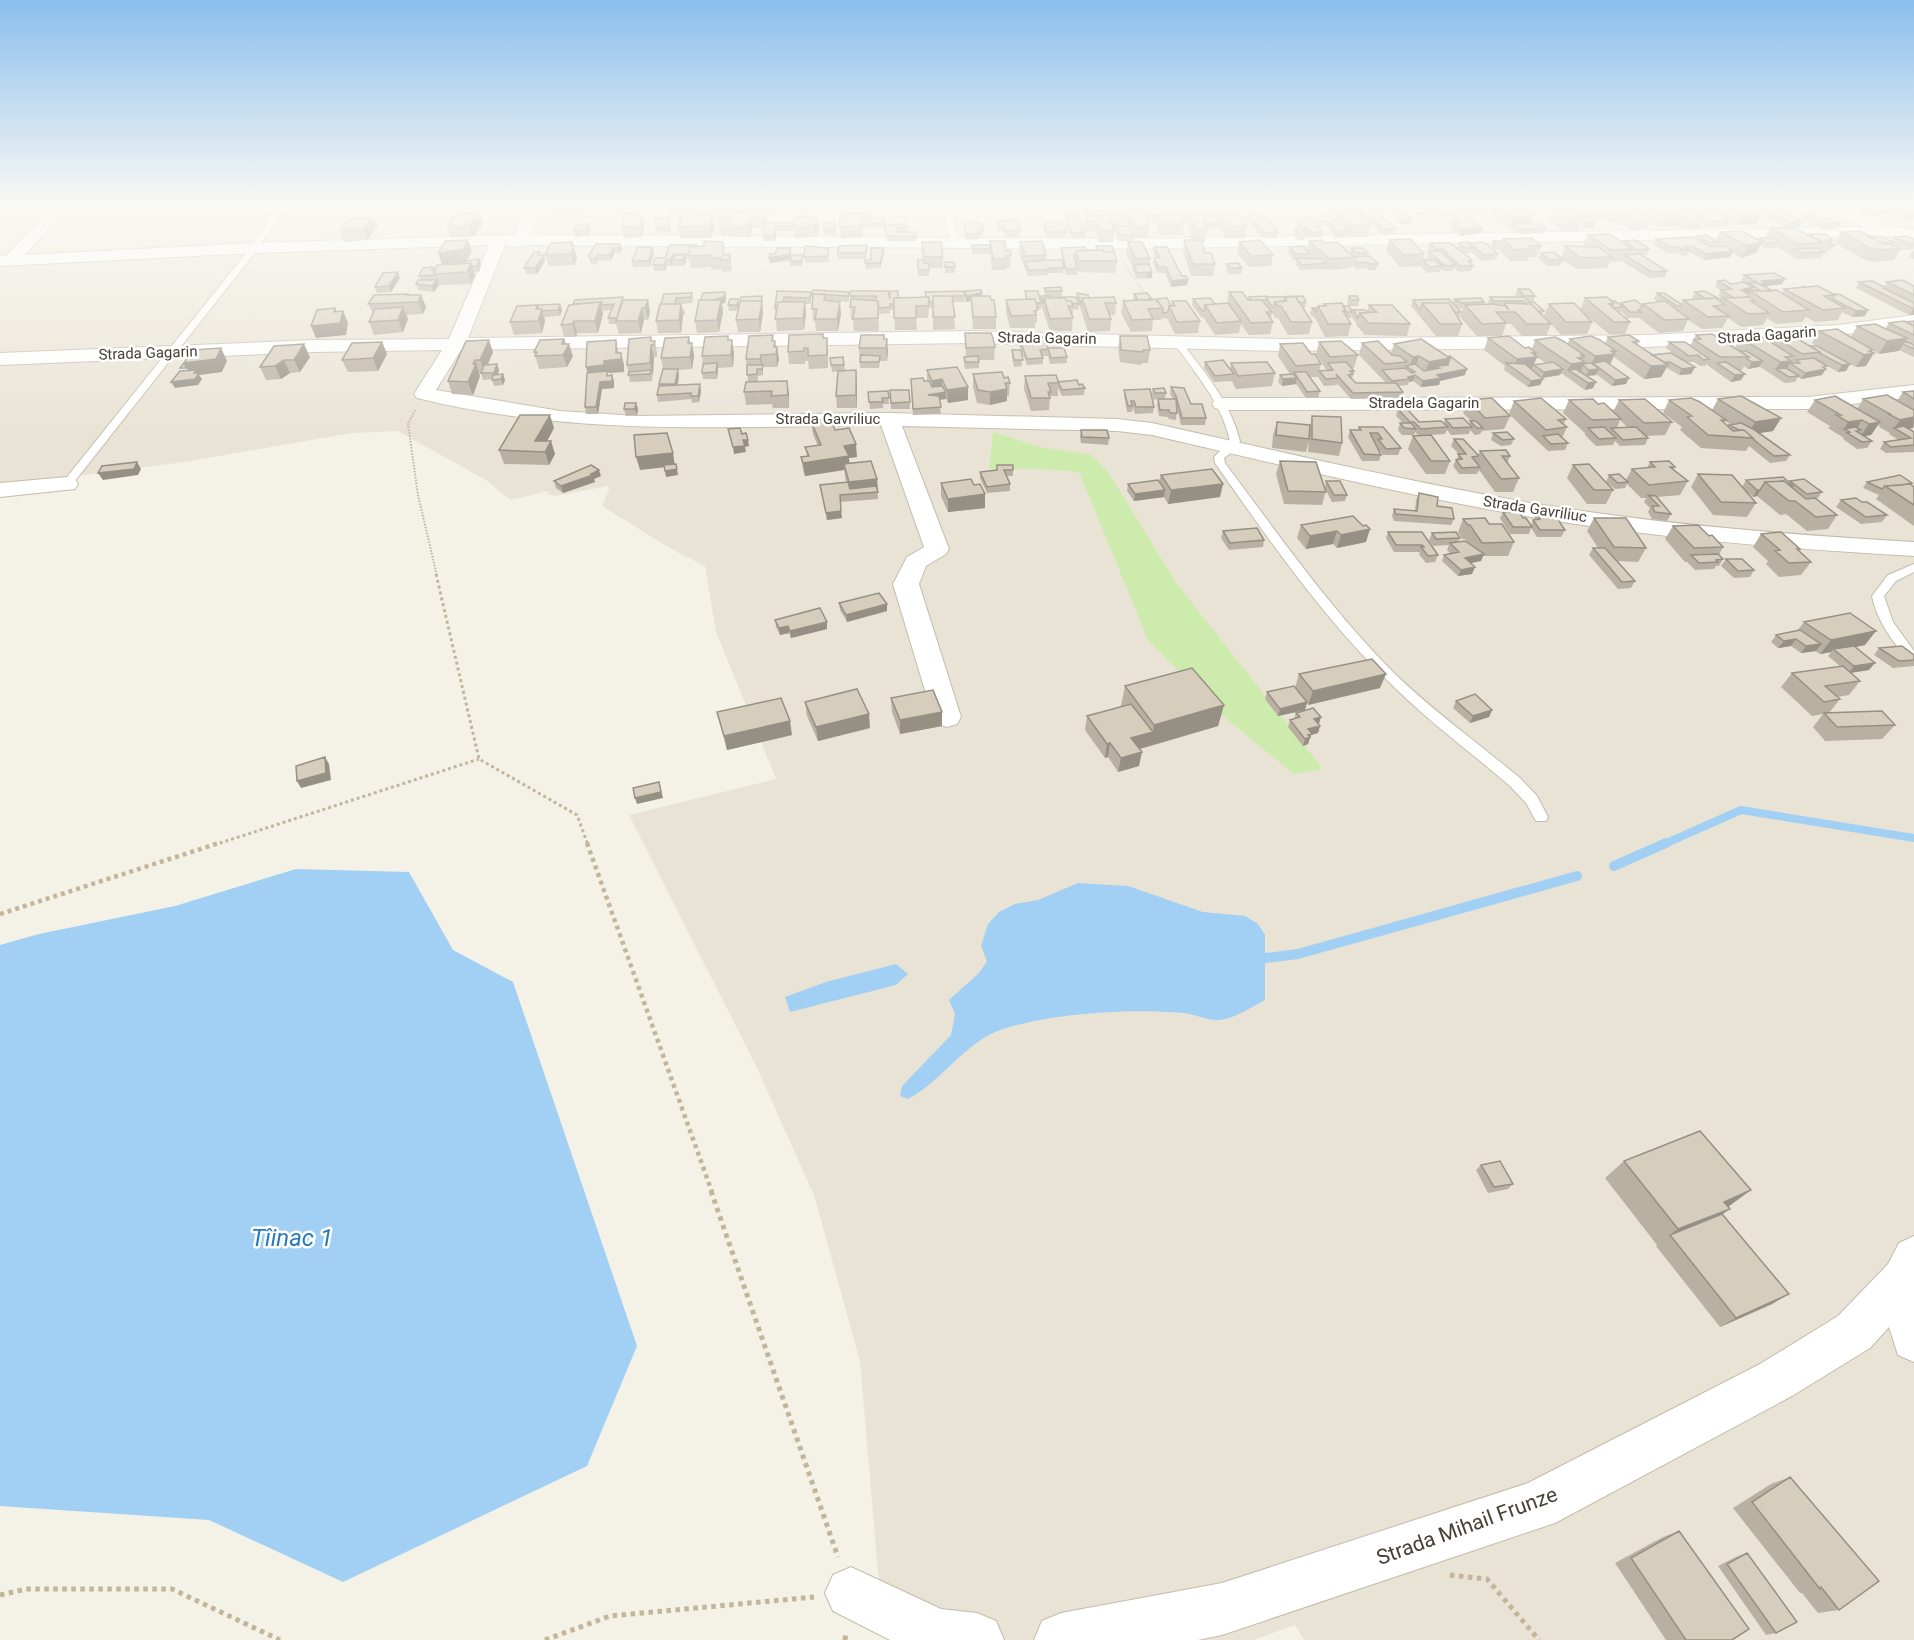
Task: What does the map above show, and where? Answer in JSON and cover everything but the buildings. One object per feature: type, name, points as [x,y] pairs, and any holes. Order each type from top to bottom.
[{"type":"street","points":[[424,394],[439,367],[456,344],[482,282]]},
{"type":"street","name":"Strada Gagarin","points":[[0,359],[456,344],[972,337],[1358,345],[1660,341],[1730,339],[1839,330],[1914,320]]},
{"type":"street","name":"Stradela Gagarin","points":[[1222,404],[1786,403],[1834,401],[1914,391]]},
{"type":"street","name":"Strada Gavriliuc","points":[[424,394],[560,417],[637,422],[888,418],[1117,424],[1152,429],[1491,503],[1611,521],[1824,544],[1914,549]]},
{"type":"street","points":[[888,418],[938,549],[916,562],[906,584],[947,717]]},
{"type":"street","points":[[0,490],[67,484]]},
{"type":"street","points":[[1909,1269],[1914,1339]]},
{"type":"street","name":"Strada Mihail Frunze","points":[[1061,1640],[1222,1610],[1537,1505],[1776,1380],[1854,1332],[1909,1269]]},
{"type":"street","points":[[851,1593],[937,1635],[977,1640]]},
{"type":"lane","points":[[67,484],[227,282]]},
{"type":"lane","points":[[1177,342],[1222,404],[1234,434],[1235,441],[1232,447],[1219,457],[1220,463],[1333,614],[1391,678],[1515,782],[1532,800],[1541,818]]},
{"type":"lane","points":[[1914,568],[1892,578],[1878,596],[1880,612],[1889,628],[1914,659]]},
{"type":"path","points":[[1136,282],[1177,342]]},
{"type":"path","points":[[424,394],[408,424],[418,495],[479,759]]},
{"type":"path","points":[[0,914],[479,759],[578,815],[740,1271],[851,1593],[610,1616],[545,1640]]},
{"type":"path","points":[[1441,1574],[1487,1579],[1539,1640]]},
{"type":"path","points":[[0,1595],[26,1589],[172,1589],[280,1640]]},
{"type":"shaded area","points":[[0,282],[1914,282],[1914,1640],[1304,1640],[1295,1625],[1253,1640],[892,1640],[878,1573],[860,1361],[814,1195],[757,1068],[629,815],[776,779],[716,632],[705,566],[673,550],[602,506],[609,490],[608,486],[555,496],[547,494],[549,491],[510,500],[486,480],[398,431],[352,433],[184,462],[0,486]]},
{"type":"green space","points":[[993,432],[1040,447],[1092,455],[1108,472],[1177,584],[1323,769],[1294,774],[1218,712],[1148,640],[1079,472],[989,469]]},
{"type":"water","name":"Tîinac 1","points":[[296,869],[409,872],[453,950],[513,982],[637,1346],[587,1466],[343,1582],[209,1520],[0,1506],[0,945],[39,934],[175,906]]},
{"type":"water","points":[[1078,883],[1128,886],[1203,912],[1245,916],[1258,924],[1265,935],[1265,1000],[1237,1015],[1219,1020],[1183,1013],[1139,1011],[1092,1013],[1045,1019],[1003,1029],[978,1042],[920,1092],[908,1099],[900,1096],[902,1086],[951,1035],[955,1014],[949,1000],[979,973],[987,961],[981,946],[988,924],[999,912],[1015,904],[1038,900]]},
{"type":"water","points":[[896,964],[908,974],[896,985],[790,1012],[785,997],[826,982]]},
{"type":"waterway","points":[[1662,845],[1741,810],[1914,838]]},
{"type":"waterway","points":[[1614,866],[1666,843]]},
{"type":"waterway","points":[[1257,959],[1298,954],[1577,876]]}]
